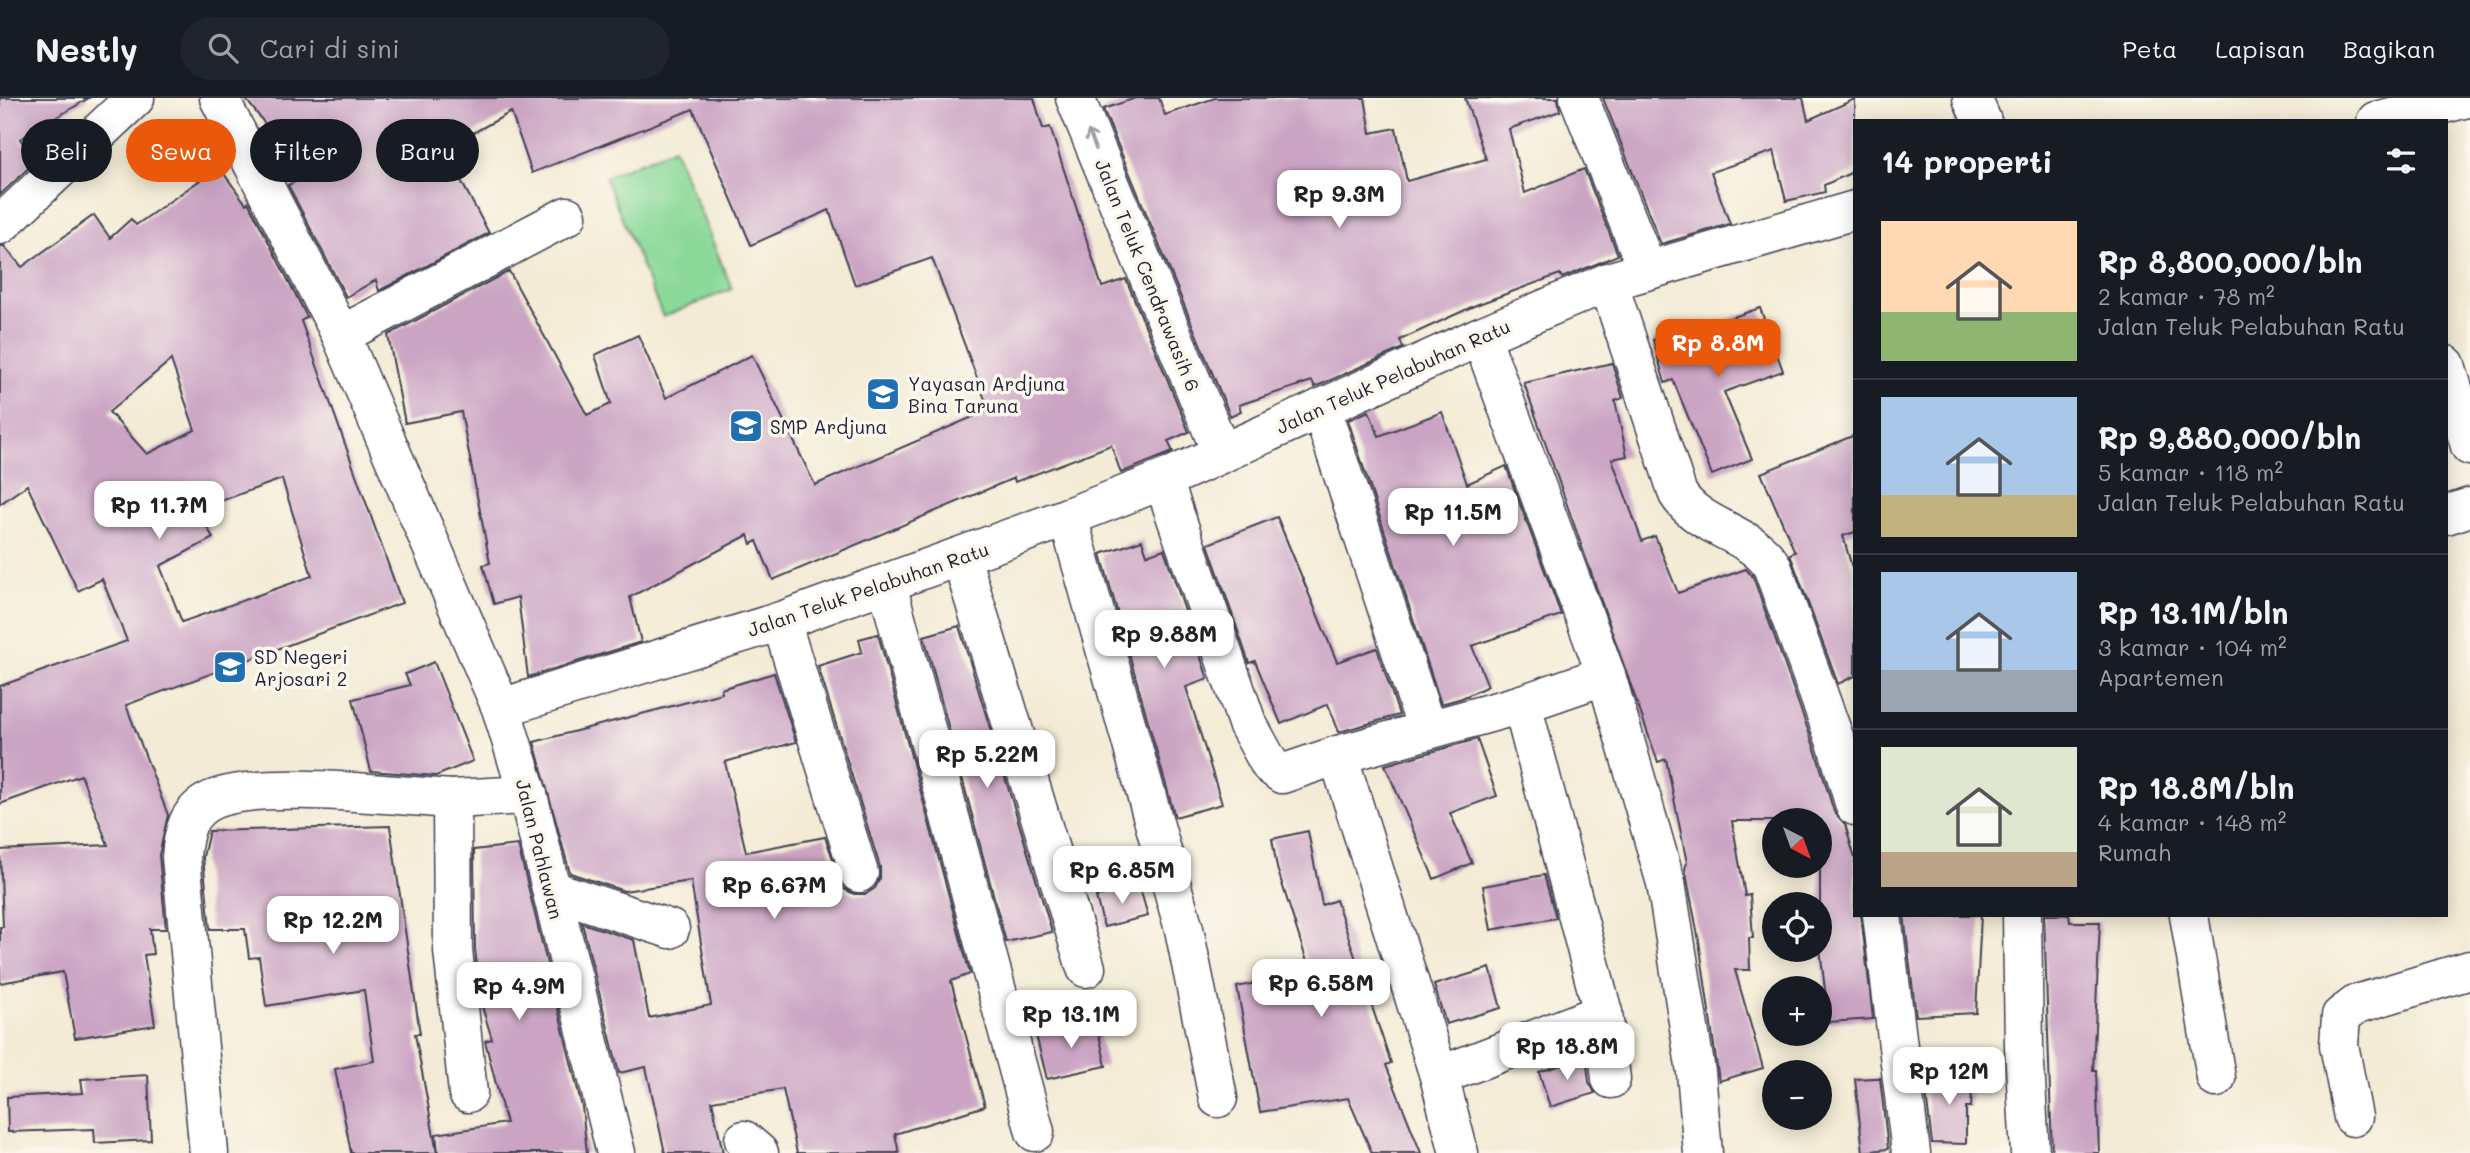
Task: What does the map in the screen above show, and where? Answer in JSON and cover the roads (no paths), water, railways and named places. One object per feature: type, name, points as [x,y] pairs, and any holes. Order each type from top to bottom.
[{"type":"street","points":[[0,225],[135,98]]},
{"type":"street","points":[[219,98],[341,335],[501,708]]},
{"type":"street","name":"Jalan Teluk Cendrawasih 6","points":[[1075,98],[1221,452]]},
{"type":"street","points":[[1578,98],[1647,269]]},
{"type":"street","points":[[1972,98],[1981,119]]},
{"type":"street","points":[[2384,119],[2467,98]]},
{"type":"street","name":"Jalan Teluk Pelabuhan Ratu","points":[[501,708],[781,621],[1068,517],[1163,480],[1481,336],[1608,282],[1853,211]]},
{"type":"street","points":[[341,335],[567,216]]},
{"type":"street","points":[[1608,282],[1678,494],[1693,512],[1757,550],[1772,566],[1837,745],[1853,799]]},
{"type":"street","points":[[1481,336],[1606,675],[1667,883],[1696,1072],[1703,1153]]},
{"type":"street","points":[[2448,372],[2470,446]]},
{"type":"street","points":[[1321,408],[1427,730]]},
{"type":"street","points":[[1163,480],[1247,723],[1262,753],[1282,774],[1338,755],[1522,704],[1606,675]]},
{"type":"street","points":[[2448,514],[2470,507]]},
{"type":"street","points":[[1068,517],[1184,929],[1219,1098]]},
{"type":"street","points":[[961,557],[1086,968]]},
{"type":"street","points":[[887,584],[1035,1132]]},
{"type":"street","points":[[781,621],[859,873]]},
{"type":"street","points":[[1522,704],[1603,1013],[1611,1079]]},
{"type":"street","name":"Jalan Pahlawan","points":[[501,708],[528,795],[616,1153]]},
{"type":"street","points":[[1338,755],[1438,1076],[1459,1153]]},
{"type":"street","points":[[209,1153],[181,857],[184,828],[192,816],[212,800],[249,791],[452,799],[528,795]]},
{"type":"street","points":[[452,799],[453,950],[468,1093]]},
{"type":"street","points":[[552,890],[670,929]]},
{"type":"street","points":[[1882,917],[1911,1153]]},
{"type":"street","points":[[2022,917],[2029,1153]]},
{"type":"street","points":[[2189,917],[2216,1078]]},
{"type":"street","points":[[2353,1117],[2339,1045],[2342,1016],[2357,1004],[2470,970]]},
{"type":"street","points":[[1438,1076],[1603,1013]]},
{"type":"place","name":"Yayasan Ardjuna Bina Taruna","points":[[883,394]]},
{"type":"place","name":"SMP Ardjuna","points":[[746,426]]},
{"type":"place","name":"SD Negeri Arjosari 2","points":[[230,667]]}]
